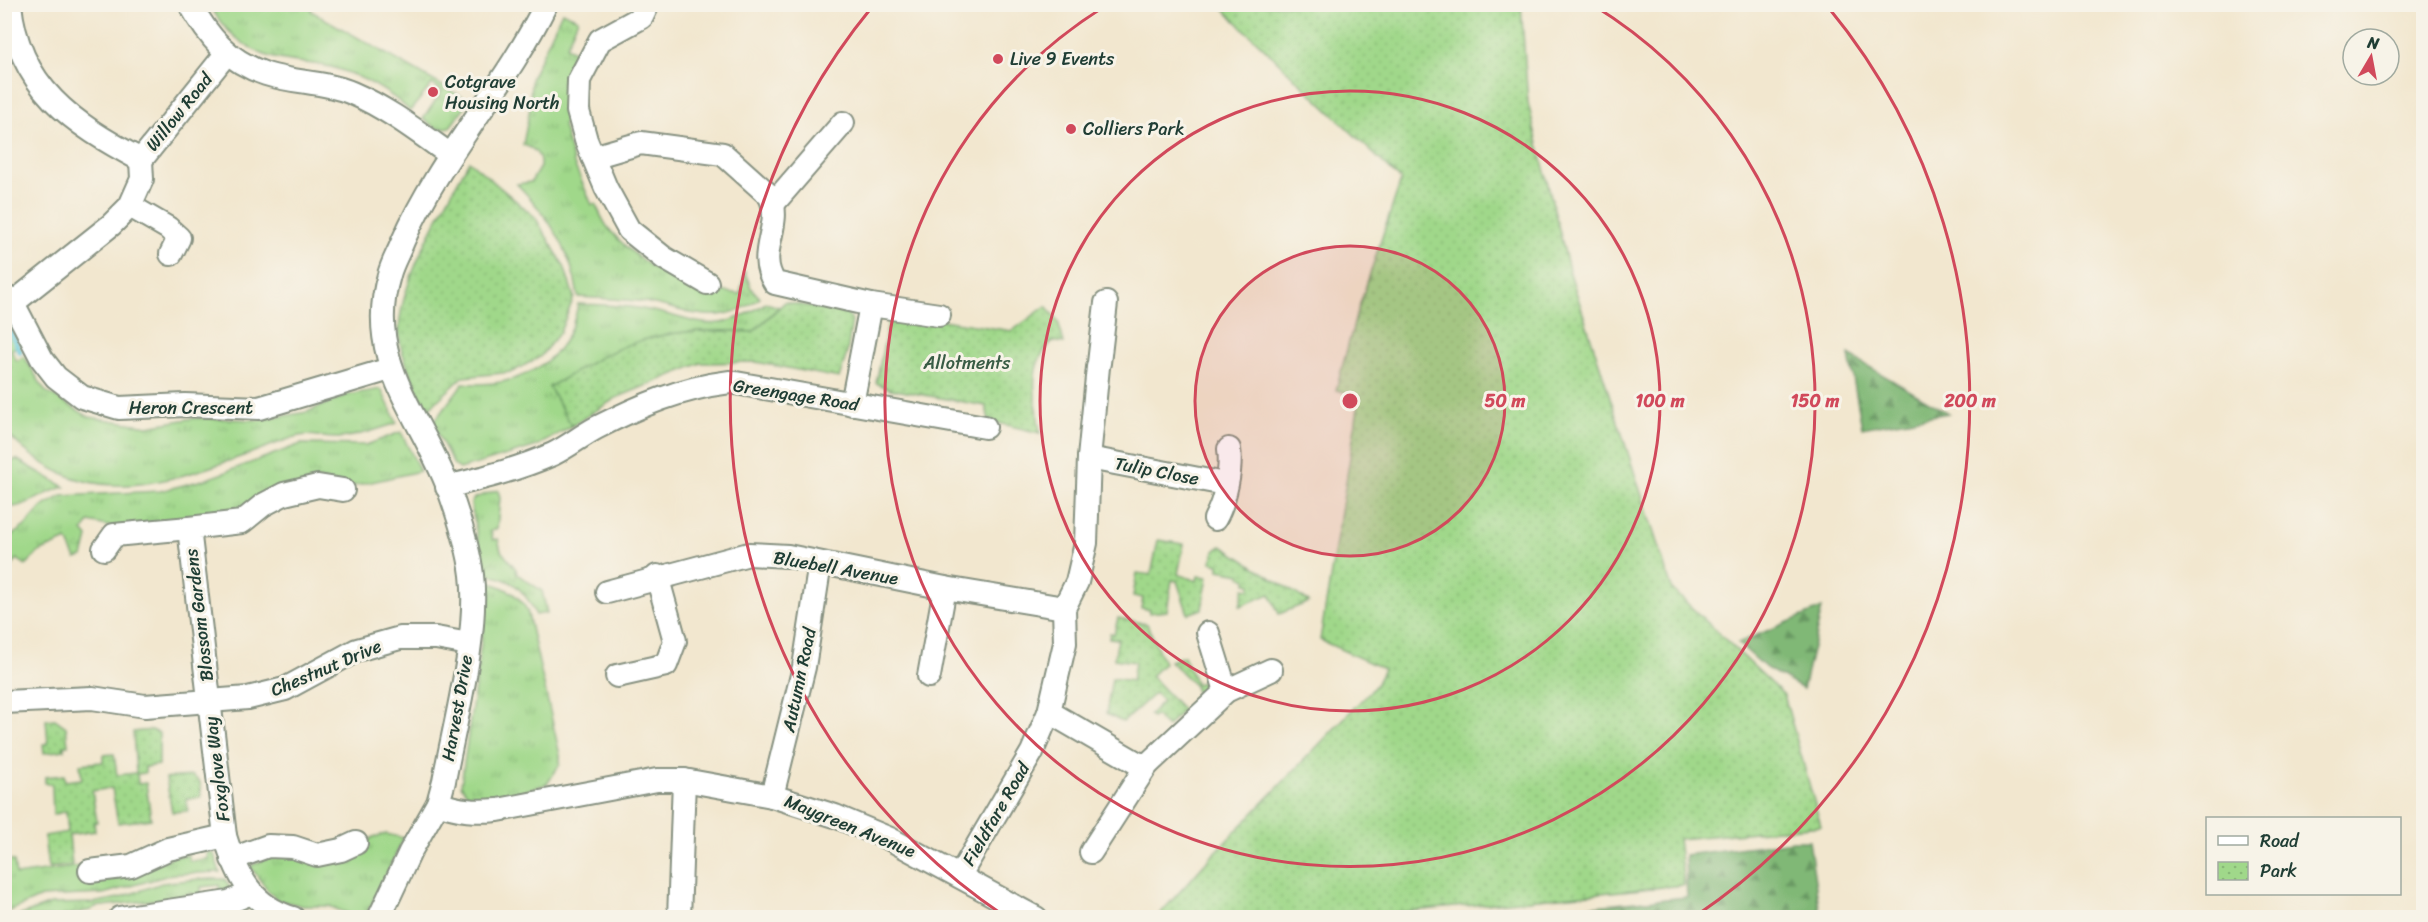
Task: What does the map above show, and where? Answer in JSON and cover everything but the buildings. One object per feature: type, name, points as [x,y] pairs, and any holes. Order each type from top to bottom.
[{"type":"street","points":[[190,4],[203,27],[226,54],[267,74],[311,81],[351,93],[409,125],[449,154]]},
{"type":"street","name":"Harvest Drive","points":[[380,918],[410,852],[438,803],[444,781],[474,608],[472,573],[447,487],[390,369],[383,333],[383,307],[389,274],[412,220],[449,154],[476,120],[528,40],[546,4]]},
{"type":"street","points":[[648,4],[642,17],[600,40],[583,70],[577,92],[578,111],[589,148],[629,230],[664,258],[708,283]]},
{"type":"street","points":[[9,10],[22,59],[36,81],[57,103],[89,130],[141,160]]},
{"type":"street","name":"Willow Road","points":[[9,300],[111,225],[130,206],[142,179],[141,160],[226,54]]},
{"type":"street","points":[[773,204],[843,123]]},
{"type":"street","points":[[589,148],[641,143],[723,154],[763,189],[773,204],[774,214],[765,265],[775,284],[871,305],[939,315]]},
{"type":"street","points":[[130,206],[168,228],[179,238],[171,254]]},
{"type":"street","name":"Heron Crescent","points":[[9,300],[42,359],[56,376],[82,397],[120,408],[185,405],[259,408],[390,369]]},
{"type":"street","points":[[1064,608],[1077,582],[1086,543],[1089,458],[1106,303]]},
{"type":"street","points":[[852,404],[871,305]]},
{"type":"street","name":"Greengage Road","points":[[447,487],[489,476],[554,453],[595,429],[659,398],[699,386],[730,382],[985,427]]},
{"type":"street","name":"Tulip Close","points":[[1215,519],[1220,510],[1226,484],[1231,456],[1229,449]]},
{"type":"street","name":"Tulip Close","points":[[1089,458],[1226,484]]},
{"type":"street","name":"Blossom Gardens","points":[[104,549],[114,535],[242,522],[263,505],[284,494],[318,486],[343,490]]},
{"type":"street","name":"Blossom Gardens","points":[[189,528],[209,702]]},
{"type":"street","name":"Bluebell Avenue","points":[[607,592],[657,576],[749,554],[788,556],[945,588],[1064,608]]},
{"type":"street","name":"Autumn Road","points":[[772,796],[804,667],[820,563]]},
{"type":"street","points":[[617,676],[666,665],[675,641],[657,576]]},
{"type":"street","points":[[929,676],[945,588]]},
{"type":"street","name":"Fieldfare Road","points":[[960,875],[1032,752],[1049,712],[1065,643],[1064,608]]},
{"type":"street","points":[[1208,633],[1226,691]]},
{"type":"street","name":"Chestnut Drive","points":[[4,702],[92,698],[145,706],[248,698],[285,689],[357,650],[400,638],[436,638],[469,644]]},
{"type":"street","points":[[1091,852],[1147,765],[1226,691],[1271,670]]},
{"type":"street","name":"Foxglove Way","points":[[209,702],[225,836],[237,873],[263,905],[293,918]]},
{"type":"street","points":[[1049,712],[1137,763],[1147,765]]},
{"type":"street","name":"Maygreen Avenue","points":[[438,803],[477,812],[543,803],[657,780],[684,780],[772,796],[835,816],[890,839],[1036,918]]},
{"type":"street","points":[[679,918],[684,780]]},
{"type":"street","name":"Foxglove Way","points":[[90,871],[131,866],[168,849],[225,836]]},
{"type":"street","points":[[232,859],[268,846],[292,847],[318,855],[341,850],[356,843]]},
{"type":"street","points":[[120,918],[229,903],[251,893]]},
{"type":"green space","points":[[210,5],[313,5],[311,11],[469,101],[450,127],[438,129],[423,119],[442,91],[432,84],[410,111],[374,84],[353,75],[324,65],[278,59],[252,49],[228,30]]},
{"type":"green space","points":[[1219,5],[1521,5],[1528,103],[1569,270],[1672,589],[1784,695],[1821,826],[1678,839],[1684,885],[1351,917],[1157,917],[1211,857],[1376,685],[1384,669],[1320,640],[1360,396],[1336,390],[1356,316],[1401,180]]},
{"type":"green space","points":[[562,12],[578,19],[566,47],[580,54],[578,63],[568,74],[568,112],[563,125],[574,164],[592,205],[595,203],[609,229],[629,249],[642,260],[684,286],[711,297],[713,290],[740,294],[745,272],[751,288],[760,298],[744,308],[714,315],[686,312],[639,301],[578,297],[570,264],[557,235],[539,209],[517,184],[531,182],[540,167],[536,153],[523,145],[530,108],[531,79]]},
{"type":"green space","points":[[469,161],[535,217],[564,266],[574,297],[560,332],[540,357],[512,372],[463,377],[426,411],[402,351],[400,321],[404,299],[422,249]]},
{"type":"green space","points":[[785,302],[846,313],[852,320],[847,353],[839,378],[756,362],[701,363],[616,398],[572,426],[549,387],[626,345],[662,335],[698,331],[753,332]]},
{"type":"green space","points":[[766,303],[779,307],[753,332],[693,332],[646,340],[601,359],[549,387],[572,426],[537,446],[460,469],[454,465],[431,421],[436,419],[463,383],[483,384],[521,376],[552,357],[564,342],[578,304],[635,308],[692,321],[717,323],[731,321]]},
{"type":"green space","name":"Allotments","points":[[1046,306],[1058,321],[1064,343],[1053,341],[1044,351],[1036,372],[1034,384],[1040,433],[989,421],[986,406],[890,389],[876,383],[888,324],[898,313],[1012,331]]},
{"type":"green space","points":[[4,314],[20,345],[11,350],[17,361],[24,356],[45,391],[89,417],[148,426],[194,418],[259,420],[307,412],[347,395],[381,389],[397,423],[347,437],[299,436],[178,477],[147,483],[118,485],[89,482],[61,473],[33,456],[5,431]]},
{"type":"green space","points":[[1849,355],[1948,413],[1862,428]]},
{"type":"green space","points":[[401,432],[420,471],[354,486],[315,479],[244,507],[234,508],[234,514],[112,527],[89,522],[83,531],[88,537],[83,557],[76,559],[67,540],[39,552],[26,565],[17,559],[12,566],[4,570],[4,541],[25,526],[42,507],[62,496],[160,491],[207,479],[301,444],[366,445]]},
{"type":"green space","points":[[16,459],[65,487],[14,507],[6,499],[9,463]]},
{"type":"green space","points":[[498,490],[500,498],[497,529],[491,531],[493,540],[498,539],[501,551],[516,569],[517,574],[542,591],[547,613],[536,615],[517,587],[503,579],[484,574],[471,504],[474,498]]},
{"type":"green space","points":[[1158,540],[1184,544],[1178,574],[1197,581],[1198,576],[1208,577],[1202,609],[1188,614],[1177,581],[1172,580],[1167,611],[1149,613],[1150,610],[1141,608],[1143,598],[1133,596],[1137,573],[1151,575]]},
{"type":"green space","points":[[1222,546],[1309,602],[1279,614],[1270,594],[1240,606],[1244,588],[1250,589],[1251,584],[1246,583],[1247,579],[1241,577],[1241,574],[1219,570],[1219,564],[1211,562],[1214,551]]},
{"type":"green space","points":[[485,581],[509,591],[527,610],[560,755],[560,764],[547,784],[497,796],[467,794],[461,785],[486,609]]},
{"type":"green space","points":[[1822,608],[1803,689],[1766,668],[1738,643]]},
{"type":"green space","points":[[1118,618],[1147,624],[1164,663],[1151,676],[1183,710],[1167,727],[1155,715],[1152,717],[1149,715],[1163,701],[1155,693],[1123,722],[1106,714],[1112,678],[1132,681],[1135,662],[1114,659],[1118,639],[1109,638],[1110,633],[1114,634]]},
{"type":"green space","points":[[1184,656],[1196,684],[1209,680],[1208,690],[1202,698],[1195,690],[1195,686],[1170,661]]},
{"type":"green space","points":[[55,719],[66,727],[68,745],[64,745],[64,750],[44,753],[43,744],[48,744],[46,720]]},
{"type":"green space","points":[[152,730],[159,733],[159,765],[145,767],[145,773],[137,774],[138,784],[146,783],[151,819],[118,823],[112,788],[92,791],[97,822],[94,822],[95,831],[69,835],[72,865],[48,868],[44,836],[68,832],[66,811],[53,815],[52,785],[45,783],[45,777],[64,775],[65,781],[82,779],[80,764],[103,762],[103,755],[114,754],[117,775],[136,773],[133,732]]},
{"type":"green space","points":[[193,776],[200,782],[201,797],[186,799],[188,811],[172,812],[166,778]]},
{"type":"green space","points":[[386,834],[404,838],[368,911],[362,916],[354,916],[329,906],[303,906],[278,900],[268,891],[250,866],[275,855],[361,847],[373,837]]},
{"type":"green space","points":[[1809,841],[1820,914],[1796,918],[1480,917],[1687,897],[1685,855]]},
{"type":"green space","points":[[213,852],[220,872],[173,874],[103,894],[41,897],[5,913],[4,859],[14,861],[16,875],[88,865],[91,886],[176,856],[188,855],[190,861],[208,859],[207,853]]},
{"type":"green space","points":[[225,879],[233,893],[220,895],[219,885],[201,887],[201,897],[190,893],[170,898],[95,907],[91,910],[58,917],[13,918],[51,904],[93,903],[119,898],[162,883]]},
{"type":"waterway","points":[[4,319],[20,351]]},
{"type":"place","name":"Live 9 Events","points":[[998,59]]},
{"type":"place","name":"Cotgrave Housing North","points":[[433,92]]},
{"type":"place","name":"Colliers Park","points":[[1071,129]]}]
